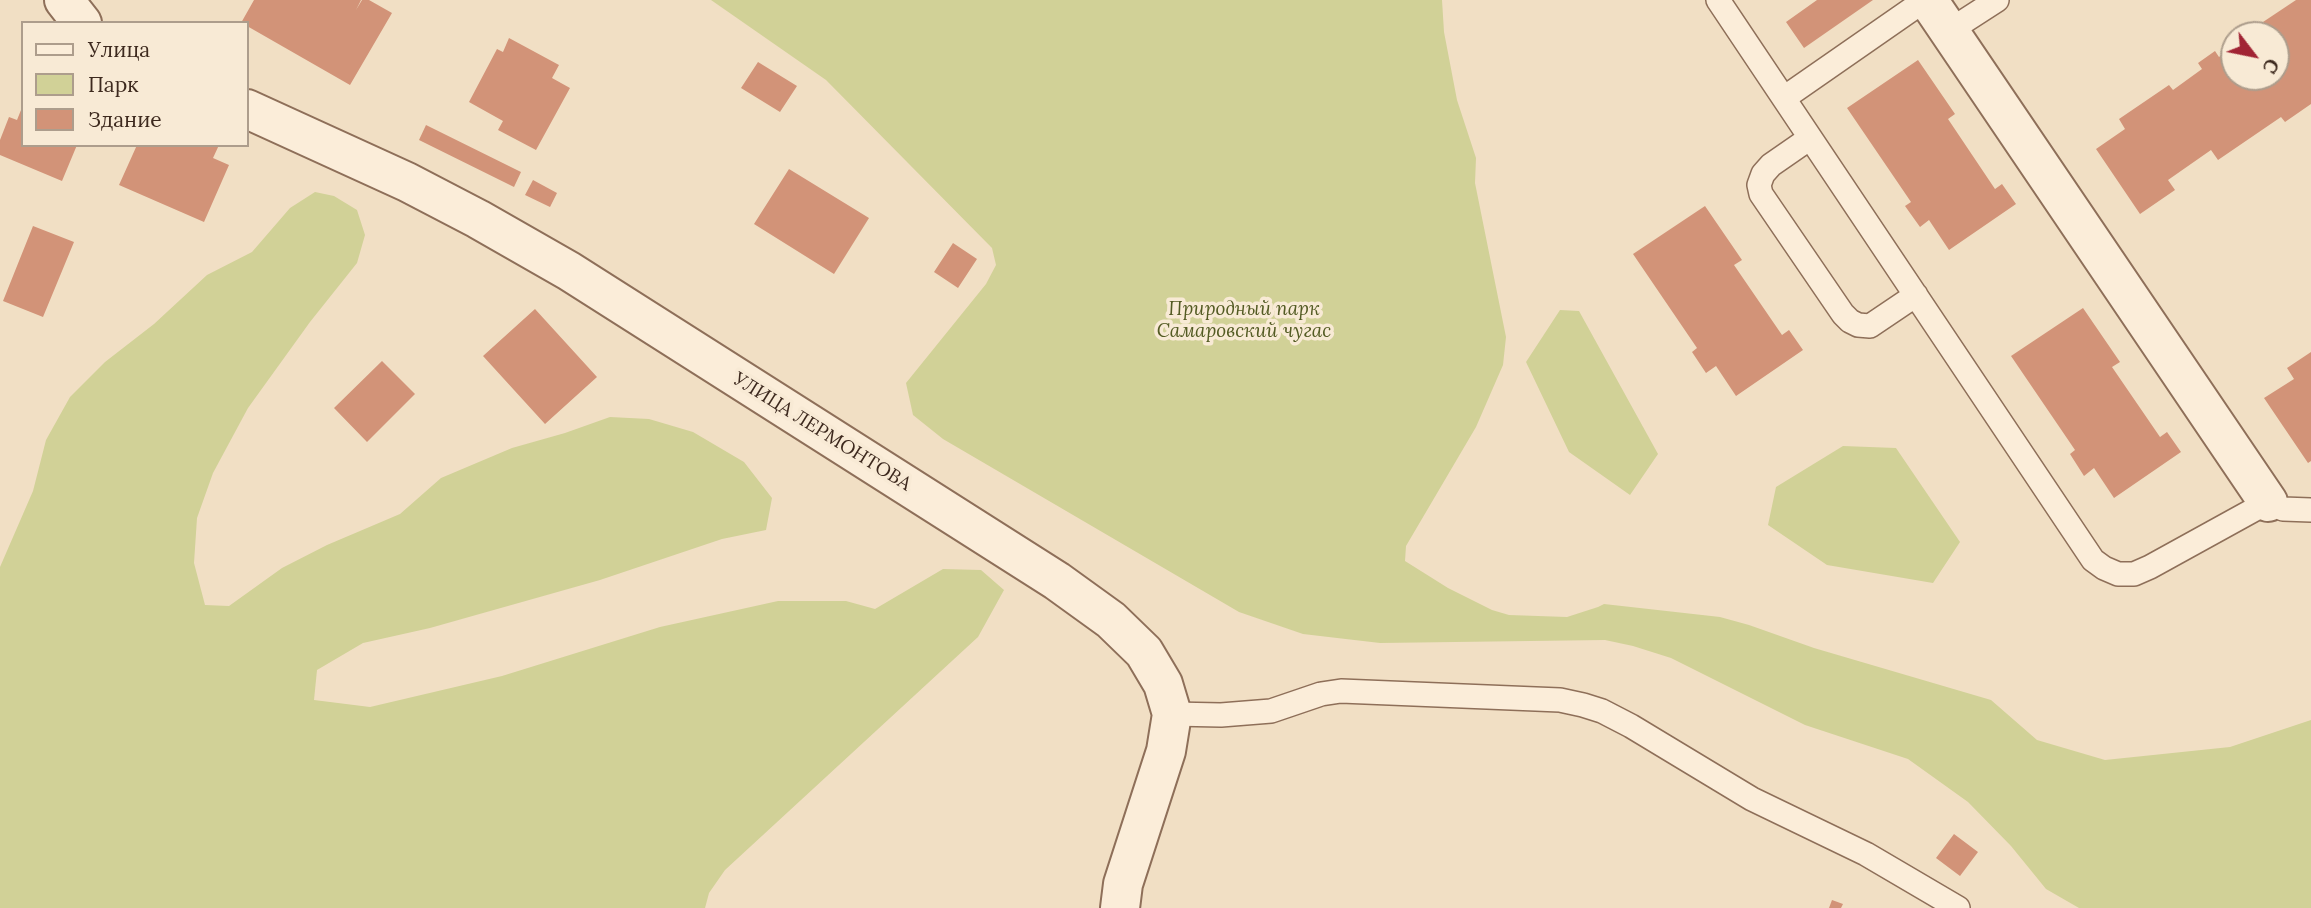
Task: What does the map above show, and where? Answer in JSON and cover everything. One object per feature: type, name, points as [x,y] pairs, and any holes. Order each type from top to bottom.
[{"type":"street","points":[[64,0],[80,21]]},
{"type":"street","points":[[1926,0],[1950,31],[2268,502]]},
{"type":"street","name":"УЛИЦА ЛЕРМОНТОВА","points":[[248,109],[407,182],[569,271],[1057,581],[1111,620],[1144,652],[1163,684],[1172,714],[1166,751],[1123,884],[1120,908]]},
{"type":"lane","points":[[1718,0],[2093,560],[2118,574],[2134,574],[2268,502],[2283,509],[2311,510]]},
{"type":"lane","points":[[1784,98],[1926,0]]},
{"type":"lane","points":[[1950,31],[1997,0]]},
{"type":"lane","points":[[1810,138],[1771,165],[1763,174],[1759,185],[1760,194],[1850,321],[1858,326],[1870,326],[1916,295]]},
{"type":"lane","points":[[1172,714],[1221,715],[1272,711],[1294,702],[1341,691],[1560,700],[1583,705],[1602,711],[1631,726],[1752,799],[1866,854],[1958,908]]},
{"type":"green space","name":"Природный парк Самаровский чугас","points":[[711,0],[1442,0],[1444,32],[1457,100],[1476,158],[1475,183],[1506,337],[1503,365],[1476,427],[1406,546],[1405,561],[1448,588],[1492,610],[1509,615],[1567,617],[1604,604],[1720,617],[1749,625],[1814,648],[1991,700],[2037,740],[2105,760],[2230,747],[2311,720],[2311,908],[2079,908],[2046,889],[2011,846],[1968,802],[1908,759],[1805,725],[1671,658],[1633,646],[1605,640],[1380,643],[1303,634],[1239,612],[943,439],[913,415],[906,383],[986,284],[996,265],[992,248],[826,80]]},
{"type":"green space","points":[[315,192],[334,196],[357,210],[365,235],[357,263],[310,322],[248,408],[213,473],[197,518],[194,563],[205,605],[229,606],[282,568],[327,545],[400,514],[441,478],[512,448],[610,417],[649,419],[693,432],[744,462],[772,498],[766,530],[722,539],[600,580],[430,628],[363,643],[317,670],[314,700],[370,707],[502,676],[660,627],[778,601],[846,601],[875,609],[943,569],[981,570],[1004,590],[978,637],[725,870],[709,893],[705,908],[0,908],[0,567],[33,491],[46,440],[70,397],[105,362],[154,324],[207,275],[252,252],[290,208]]},
{"type":"green space","points":[[1560,310],[1579,311],[1658,454],[1630,495],[1569,452],[1526,362]]},
{"type":"green space","points":[[1843,446],[1896,448],[1960,542],[1933,583],[1827,565],[1768,525],[1776,487]]},
{"type":"building","points":[[254,0],[361,0],[356,10],[362,0],[369,0],[392,13],[350,85],[248,27],[248,21],[242,21]]},
{"type":"building","points":[[1817,0],[1873,0],[1804,48],[1786,22]]},
{"type":"building","points":[[2296,0],[2311,0],[2311,104],[2285,122],[2281,117],[2218,160],[2211,150],[2168,180],[2175,190],[2140,214],[2096,149],[2125,129],[2119,119],[2169,85],[2173,90],[2202,69],[2198,63],[2215,51],[2220,56],[2220,91],[2290,91],[2290,21],[2264,21]]},
{"type":"building","points":[[509,38],[559,65],[552,78],[570,88],[536,150],[498,130],[503,121],[469,102],[497,49],[503,52]]},
{"type":"building","points":[[1918,60],[1955,114],[1948,119],[1995,189],[2002,184],[2016,204],[1949,250],[1929,220],[1920,227],[1905,206],[1911,202],[1847,108]]},
{"type":"building","points":[[758,62],[797,86],[780,112],[741,88]]},
{"type":"building","points":[[21,110],[21,147],[76,147],[62,181],[0,155],[0,140],[9,117],[17,120]]},
{"type":"building","points":[[426,125],[521,172],[514,187],[419,140]]},
{"type":"building","points":[[136,147],[218,147],[213,158],[229,165],[204,222],[119,185]]},
{"type":"building","points":[[789,169],[869,218],[834,274],[754,224]]},
{"type":"building","points":[[533,180],[557,193],[550,207],[525,195]]},
{"type":"building","points":[[1705,206],[1742,260],[1734,265],[1782,335],[1789,330],[1803,350],[1736,396],[1716,366],[1706,373],[1692,352],[1697,348],[1633,254]]},
{"type":"building","points":[[33,226],[74,242],[43,317],[3,301]]},
{"type":"building","points":[[953,243],[977,259],[958,288],[934,272]]},
{"type":"building","points":[[2083,308],[2120,362],[2112,367],[2160,437],[2167,432],[2181,452],[2114,498],[2094,468],[2084,476],[2070,454],[2075,450],[2011,356]]},
{"type":"building","points":[[535,309],[597,377],[545,424],[483,356]]},
{"type":"building","points":[[2311,352],[2311,461],[2308,463],[2264,398],[2294,379],[2287,368]]},
{"type":"building","points":[[382,361],[415,394],[367,442],[334,408]]},
{"type":"building","points":[[1954,834],[1978,852],[1960,876],[1936,858]]},
{"type":"building","points":[[1832,900],[1843,904],[1841,908],[1829,908]]}]
